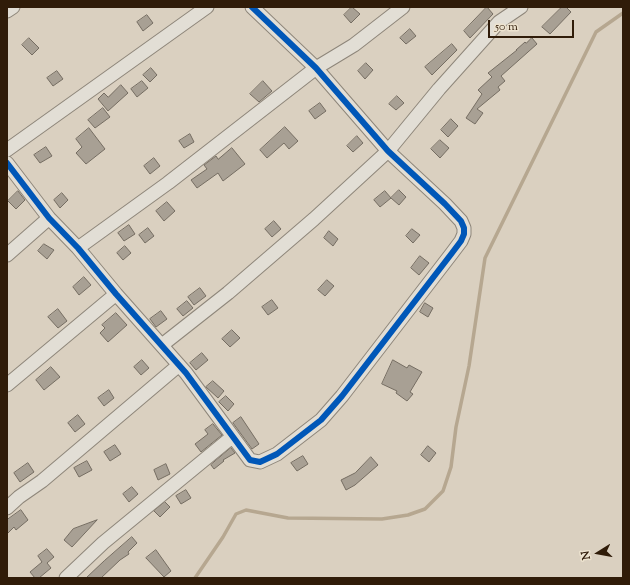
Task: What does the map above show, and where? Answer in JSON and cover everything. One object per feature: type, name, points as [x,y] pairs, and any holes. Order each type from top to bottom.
[{"type":"street","points":[[7,11],[13,7]]},
{"type":"street","points":[[7,150],[207,7]]},
{"type":"street","points":[[7,163],[49,218],[78,248],[116,294],[179,365],[250,460],[260,462],[277,454],[321,420],[342,396],[461,240],[464,234],[464,228],[461,221],[445,204],[388,151],[316,68],[252,7]]},
{"type":"street","points":[[78,248],[168,183],[316,68],[354,45],[403,7]]},
{"type":"street","points":[[162,345],[234,288],[314,219],[388,151],[439,89],[499,22],[521,7]]},
{"type":"street","points":[[7,255],[49,218]]},
{"type":"street","points":[[7,385],[116,294]]},
{"type":"street","points":[[7,508],[19,497],[42,481],[179,365]]},
{"type":"street","points":[[66,578],[104,543],[232,437]]},
{"type":"building","points":[[352,7],[360,14],[351,23],[344,15]]},
{"type":"building","points":[[487,7],[493,14],[470,38],[464,31]]},
{"type":"building","points":[[562,7],[566,7],[571,12],[550,34],[542,27]]},
{"type":"building","points":[[147,15],[153,23],[143,31],[137,22]]},
{"type":"building","points":[[410,29],[416,36],[406,44],[400,38]]},
{"type":"building","points":[[29,38],[39,48],[32,55],[22,45]]},
{"type":"building","points":[[532,38],[537,44],[501,76],[505,81],[498,87],[500,90],[477,109],[483,113],[475,124],[466,118],[482,94],[478,90],[492,77],[488,73],[525,42],[526,43]]},
{"type":"building","points":[[452,44],[457,50],[432,75],[425,67]]},
{"type":"building","points":[[366,63],[373,70],[365,79],[358,71]]},
{"type":"building","points":[[151,68],[157,75],[150,82],[143,75]]},
{"type":"building","points":[[57,71],[63,79],[53,86],[47,78]]},
{"type":"building","points":[[142,81],[148,88],[137,97],[131,89]]},
{"type":"building","points":[[263,81],[272,91],[259,102],[250,94]]},
{"type":"building","points":[[121,85],[128,93],[108,111],[98,99],[104,93],[108,97]]},
{"type":"building","points":[[397,96],[404,103],[396,110],[389,104]]},
{"type":"building","points":[[320,103],[326,111],[315,119],[309,111]]},
{"type":"building","points":[[103,108],[110,117],[95,128],[88,120]]},
{"type":"building","points":[[451,119],[458,126],[448,137],[441,130]]},
{"type":"building","points":[[285,127],[298,141],[289,149],[284,143],[267,158],[260,150]]},
{"type":"building","points":[[89,128],[105,149],[86,164],[76,153],[82,147],[76,139]]},
{"type":"building","points":[[190,134],[194,142],[184,148],[179,141]]},
{"type":"building","points":[[357,136],[363,143],[353,152],[347,146]]},
{"type":"building","points":[[440,140],[449,148],[440,158],[431,149]]},
{"type":"building","points":[[46,147],[52,156],[40,163],[34,155]]},
{"type":"building","points":[[232,148],[245,164],[223,181],[218,173],[197,188],[191,180],[207,169],[204,165],[216,156],[218,159]]},
{"type":"building","points":[[154,158],[160,166],[150,174],[144,166]]},
{"type":"building","points":[[399,190],[406,197],[399,205],[391,198]]},
{"type":"building","points":[[18,191],[25,200],[16,209],[8,201]]},
{"type":"building","points":[[385,191],[391,198],[380,207],[374,200]]},
{"type":"building","points":[[62,193],[68,200],[60,208],[54,200]]},
{"type":"building","points":[[167,202],[175,211],[164,221],[156,211]]},
{"type":"building","points":[[274,221],[281,229],[272,237],[265,229]]},
{"type":"building","points":[[129,225],[135,234],[124,241],[118,233]]},
{"type":"building","points":[[148,228],[154,236],[145,243],[139,235]]},
{"type":"building","points":[[412,229],[420,235],[413,243],[406,236]]},
{"type":"building","points":[[329,231],[338,239],[333,246],[324,238]]},
{"type":"building","points":[[44,244],[54,250],[47,259],[38,251]]},
{"type":"building","points":[[125,246],[131,253],[123,260],[117,253]]},
{"type":"building","points":[[420,256],[429,263],[419,275],[411,268]]},
{"type":"building","points":[[84,277],[91,285],[79,295],[73,287]]},
{"type":"building","points":[[327,280],[334,286],[325,296],[318,290]]},
{"type":"building","points":[[200,288],[206,296],[194,305],[188,297]]},
{"type":"building","points":[[272,300],[278,308],[268,315],[262,307]]},
{"type":"building","points":[[187,301],[193,308],[183,316],[177,309]]},
{"type":"building","points":[[425,303],[433,308],[428,317],[420,312]]},
{"type":"building","points":[[58,309],[67,321],[58,328],[48,317]]},
{"type":"building","points":[[161,311],[167,319],[156,327],[150,319]]},
{"type":"building","points":[[116,313],[127,325],[108,342],[100,333],[105,328],[102,325]]},
{"type":"building","points":[[232,330],[240,338],[230,347],[222,339]]},
{"type":"building","points":[[202,353],[208,360],[196,370],[190,363]]},
{"type":"building","points":[[142,360],[149,368],[141,375],[134,367]]},
{"type":"building","points":[[393,360],[407,368],[409,365],[422,372],[410,392],[413,394],[407,401],[396,393],[397,391],[382,384]]},
{"type":"building","points":[[51,367],[60,377],[44,390],[36,380]]},
{"type":"building","points":[[213,381],[224,391],[218,398],[206,387]]},
{"type":"building","points":[[109,390],[114,398],[104,406],[98,398]]},
{"type":"building","points":[[226,396],[234,404],[228,411],[219,402]]},
{"type":"building","points":[[78,415],[85,424],[75,432],[68,423]]},
{"type":"building","points":[[241,417],[259,444],[252,449],[233,423]]},
{"type":"building","points":[[213,424],[222,435],[201,452],[195,444],[208,434],[205,430]]},
{"type":"building","points":[[115,445],[121,454],[110,461],[104,452]]},
{"type":"building","points":[[428,446],[436,453],[429,462],[421,455]]},
{"type":"building","points":[[231,448],[235,453],[223,460],[224,461],[214,469],[211,465]]},
{"type":"building","points":[[303,456],[308,464],[297,471],[291,463]]},
{"type":"building","points":[[371,457],[378,465],[355,485],[346,490],[341,480],[355,473]]},
{"type":"building","points":[[87,461],[92,470],[79,477],[74,468]]},
{"type":"building","points":[[28,463],[34,472],[20,482],[14,473]]},
{"type":"building","points":[[166,464],[170,474],[158,480],[154,470]]},
{"type":"building","points":[[132,487],[138,494],[129,502],[123,494]]},
{"type":"building","points":[[186,490],[191,498],[181,504],[176,496]]},
{"type":"building","points":[[165,502],[170,507],[160,517],[154,511]]},
{"type":"building","points":[[21,510],[28,520],[16,530],[14,527],[7,534],[7,520]]},
{"type":"building","points":[[97,520],[72,547],[64,540],[73,529]]},
{"type":"building","points":[[132,537],[137,543],[128,552],[129,554],[120,560],[101,578],[86,578],[104,561]]},
{"type":"building","points":[[47,549],[54,557],[47,563],[51,568],[39,578],[35,578],[30,572],[42,562],[38,556]]},
{"type":"building","points":[[156,550],[171,571],[164,577],[146,558]]},
{"type":"waterway","points":[[195,578],[223,537],[236,514],[246,510],[288,518],[382,519],[408,515],[425,509],[443,491],[451,467],[456,427],[469,366],[485,258],[596,32],[623,13]]},
{"type":"cycle path","points":[[7,163],[49,218],[78,248],[116,294],[186,373],[250,460],[260,462],[277,454],[321,420],[342,396],[461,241],[464,234],[464,228],[461,221],[445,204],[388,151],[316,68],[252,7]]}]
